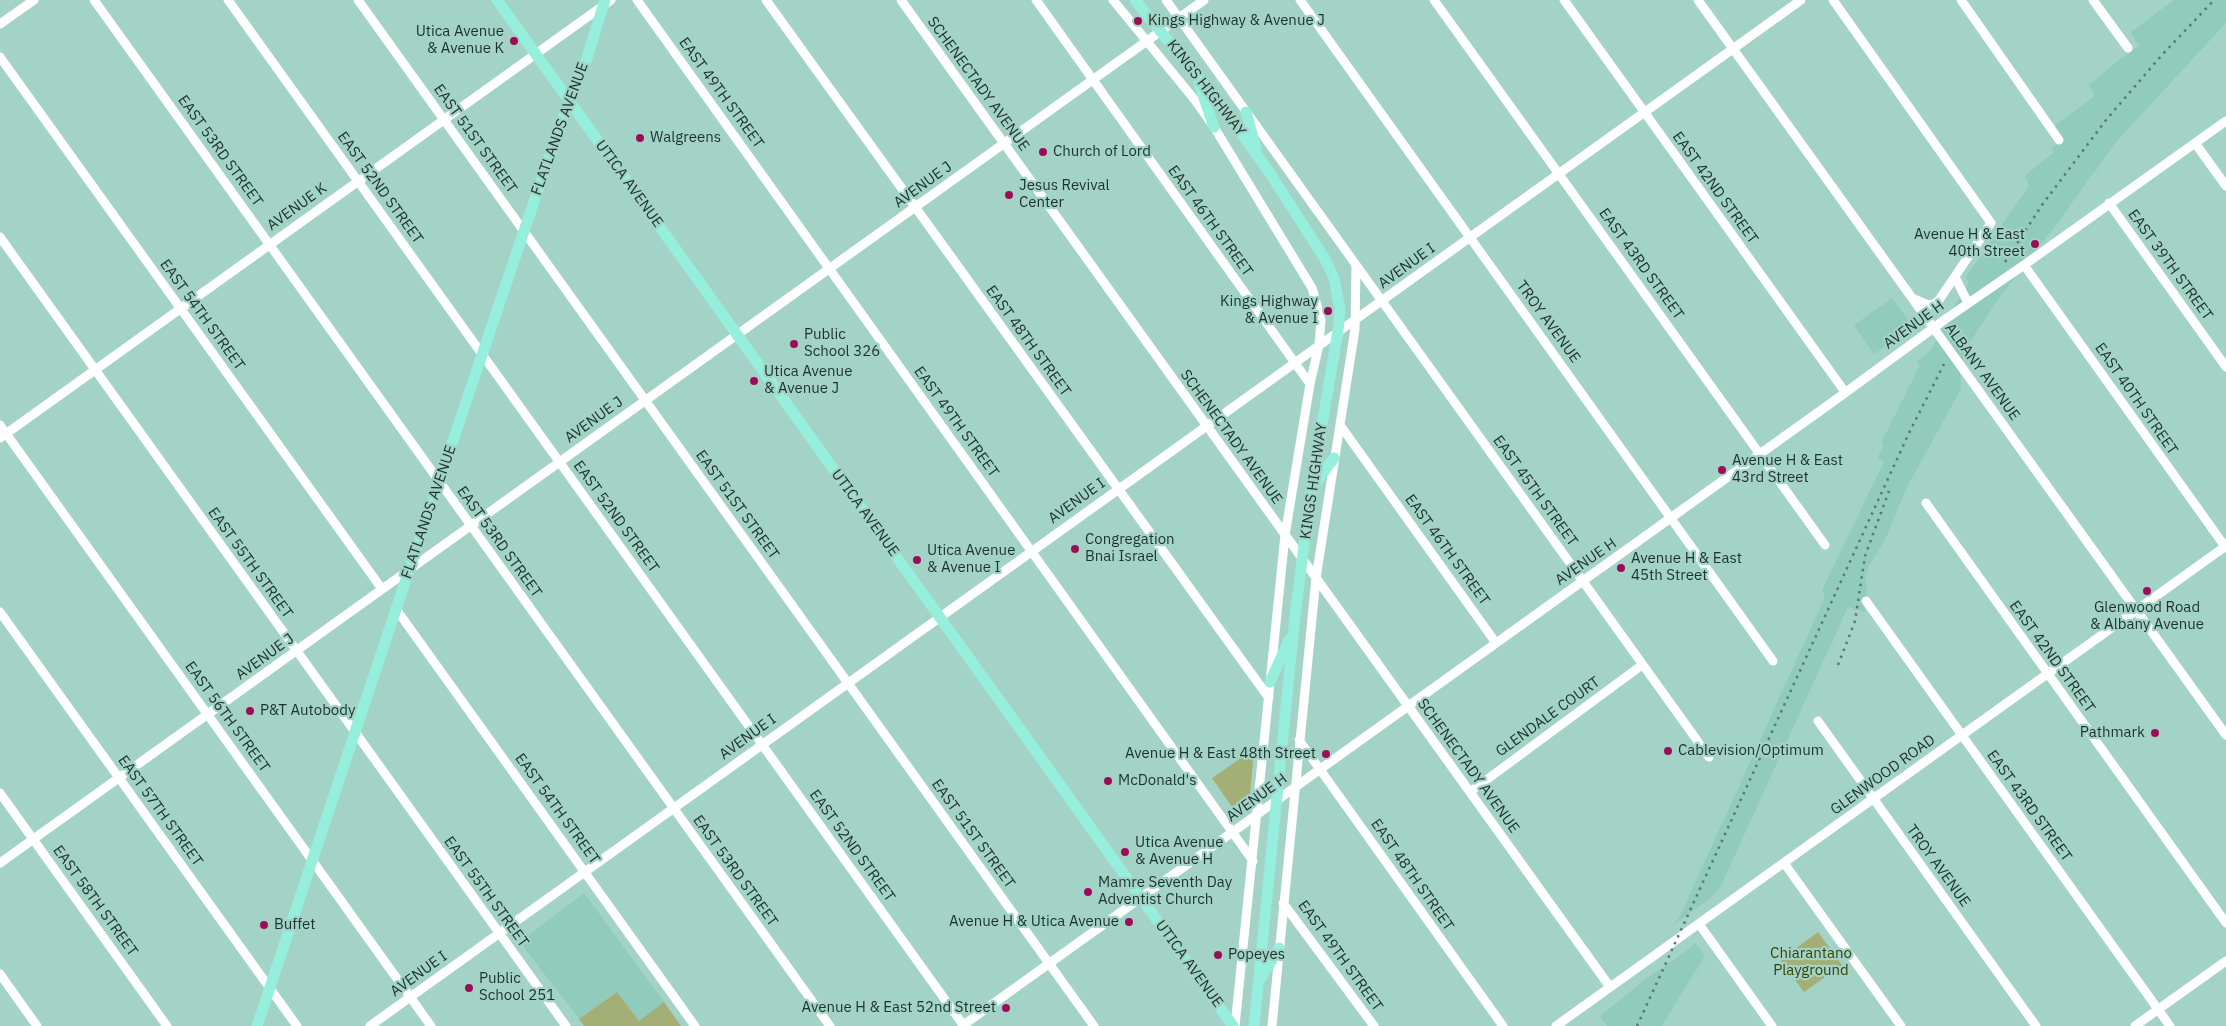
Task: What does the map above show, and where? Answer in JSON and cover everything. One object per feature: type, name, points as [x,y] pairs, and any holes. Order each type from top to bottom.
[{"type":"main road","name":"UTICA AVENUE","points":[[497,0],[1234,1026]]},
{"type":"main road","name":"KINGS HIGHWAY","points":[[1135,0],[1228,114],[1258,157],[1325,258],[1334,278],[1340,309],[1338,331],[1311,489],[1293,632],[1254,1026]]},
{"type":"main road","name":"FLATLANDS AVENUE","points":[[257,1026],[482,354],[569,100],[586,61],[606,2]]},
{"type":"main road","points":[[1196,74],[1214,127]]},
{"type":"main road","points":[[1246,112],[1258,157]]},
{"type":"main road","points":[[1311,489],[1334,458]]},
{"type":"main road","points":[[1270,682],[1293,632]]},
{"type":"main road","points":[[1259,981],[1279,948]]},
{"type":"street","points":[[0,24],[34,0]]},
{"type":"street","name":"EAST 53RD STREET","points":[[94,0],[830,1026]]},
{"type":"street","name":"EAST 52ND STREET","points":[[228,0],[963,1026]]},
{"type":"street","name":"EAST 51ST STREET","points":[[358,0],[1094,1026]]},
{"type":"street","name":"EAST 49TH STREET","points":[[637,0],[1253,861]]},
{"type":"street","name":"EAST 48TH STREET","points":[[766,0],[1269,698]]},
{"type":"street","name":"SCHENECTADY AVENUE","points":[[901,0],[1610,987]]},
{"type":"street","name":"EAST 46TH STREET","points":[[1036,0],[1310,384]]},
{"type":"street","name":"KINGS HIGHWAY","points":[[1113,0],[1194,99],[1214,127],[1312,288],[1321,320],[1319,345],[1310,384],[1285,535],[1258,814],[1234,1026]]},
{"type":"street","name":"KINGS HIGHWAY","points":[[1166,0],[1356,265],[1356,319],[1316,578],[1272,1026]]},
{"type":"street","name":"AVENUE J","points":[[0,863],[1204,0]]},
{"type":"street","name":"TROY AVENUE","points":[[1300,0],[1773,661]]},
{"type":"street","name":"EAST 43RD STREET","points":[[1434,0],[1825,545]]},
{"type":"street","name":"EAST 42ND STREET","points":[[1564,0],[1845,392]]},
{"type":"street","name":"ALBANY AVENUE","points":[[1698,0],[2226,736]]},
{"type":"street","name":"AVENUE I","points":[[370,1026],[1800,0]]},
{"type":"street","points":[[1833,0],[1992,223],[1939,300],[1934,304],[1928,305],[1912,298]]},
{"type":"street","points":[[1961,0],[2059,140]]},
{"type":"street","points":[[2093,0],[2128,48]]},
{"type":"street","name":"AVENUE K","points":[[3,436],[606,2]]},
{"type":"street","name":"EAST 54TH STREET","points":[[0,57],[382,589]]},
{"type":"street","name":"AVENUE H","points":[[963,1026],[1933,328],[2226,120]]},
{"type":"street","points":[[2195,143],[2226,186]]},
{"type":"street","name":"EAST 39TH STREET","points":[[2109,203],[2226,367]]},
{"type":"street","name":"EAST 55TH STREET","points":[[0,237],[566,1026]]},
{"type":"street","name":"EAST 45TH STREET","points":[[1356,265],[1710,758]]},
{"type":"street","name":"EAST 40TH STREET","points":[[2024,265],[2226,547]]},
{"type":"street","points":[[1955,277],[1968,303]]},
{"type":"street","name":"EAST 56TH STREET","points":[[0,425],[3,436],[208,715],[431,1026]]},
{"type":"street","name":"EAST 46TH STREET","points":[[1340,425],[1496,643]]},
{"type":"street","name":"EAST 42ND STREET","points":[[1926,503],[2226,923]]},
{"type":"street","name":"GLENWOOD ROAD","points":[[1556,1026],[2226,547]]},
{"type":"street","name":"EAST 43RD STREET","points":[[1866,601],[2170,1026]]},
{"type":"street","name":"EAST 54TH STREET","points":[[396,608],[695,1026]]},
{"type":"street","name":"EAST 57TH STREET","points":[[0,612],[296,1026]]},
{"type":"street","name":"GLENDALE COURT","points":[[1470,792],[1642,664]]},
{"type":"street","name":"TROY AVENUE","points":[[1818,721],[2036,1026]]},
{"type":"street","name":"EAST 48TH STREET","points":[[1299,740],[1502,1026]]},
{"type":"street","name":"EAST 58TH STREET","points":[[0,793],[167,1026]]},
{"type":"street","points":[[1784,862],[1901,1026]]},
{"type":"street","name":"EAST 49TH STREET","points":[[1283,903],[1374,1026]]},
{"type":"street","points":[[1699,924],[1772,1026]]},
{"type":"street","points":[[2135,1026],[2226,961]]},
{"type":"street","points":[[0,974],[37,1026]]},
{"type":"shaded area","points":[[2174,0],[2226,0],[2226,23],[2116,142],[2056,225],[2001,295],[1966,348],[1960,366],[1961,389],[1907,487],[1884,542],[1869,566],[1865,579],[1867,586],[1865,612],[1848,607],[1720,888],[1712,897],[1673,925],[1680,916],[1825,597],[1822,590],[1884,462],[1877,458],[1884,446],[1881,443],[1920,365],[1917,361],[1931,350],[1947,318],[1969,283],[1966,277],[2029,186],[2025,176],[2054,152],[2052,148],[2063,140],[2054,126],[2095,96],[2089,85],[2139,46],[2131,32]]},
{"type":"shaded area","points":[[1892,298],[1913,327],[1874,354],[1854,325]]},
{"type":"shaded area","points":[[584,893],[664,1002],[639,1021],[617,992],[579,1019],[520,942]]},
{"type":"shaded area","points":[[1695,943],[1705,955],[1662,1026],[1607,1026],[1600,1016],[1643,981]]},
{"type":"green space","points":[[1254,749],[1250,795],[1232,807],[1212,778]]},
{"type":"green space","name":"Chiarantano Playground","points":[[1818,932],[1842,965],[1804,992],[1780,960]]},
{"type":"green space","points":[[617,992],[639,1021],[664,1002],[681,1026],[584,1026],[579,1019]]},
{"type":"railway","points":[[2005,262],[2042,205],[2106,120],[2161,56],[2214,0]]},
{"type":"railway","points":[[1637,1026],[1909,433],[1944,364]]},
{"type":"railway","points":[[1838,665],[1855,621],[1865,556],[1889,491]]},
{"type":"place","name":"Kings Highway & Avenue J","points":[[1138,21]]},
{"type":"place","name":"Utica Avenue & Avenue K","points":[[514,41]]},
{"type":"place","name":"Walgreens","points":[[640,138]]},
{"type":"place","name":"Church of Lord","points":[[1043,152]]},
{"type":"place","name":"Jesus Revival Center","points":[[1009,195]]},
{"type":"place","name":"Avenue H & East 40th Street","points":[[2035,244]]},
{"type":"place","name":"Kings Highway & Avenue I","points":[[1328,311]]},
{"type":"place","name":"Public School 326","points":[[794,344]]},
{"type":"place","name":"Utica Avenue & Avenue J","points":[[754,381]]},
{"type":"place","name":"Avenue H & East 43rd Street","points":[[1722,470]]},
{"type":"place","name":"Congregation Bnai Israel","points":[[1075,549]]},
{"type":"place","name":"Utica Avenue & Avenue I","points":[[917,560]]},
{"type":"place","name":"Avenue H & East 45th Street","points":[[1621,568]]},
{"type":"place","name":"Glenwood Road & Albany Avenue","points":[[2147,591]]},
{"type":"place","name":"P&T Autobody","points":[[250,711]]},
{"type":"place","name":"Pathmark","points":[[2155,733]]},
{"type":"place","name":"Cablevision/Optimum","points":[[1668,751]]},
{"type":"place","name":"Avenue H & East 48th Street","points":[[1326,754]]},
{"type":"place","name":"McDonald's","points":[[1108,781]]},
{"type":"place","name":"Utica Avenue & Avenue H","points":[[1125,852]]},
{"type":"place","name":"Mamre Seventh Day Adventist Church","points":[[1088,892]]},
{"type":"place","name":"Avenue H & Utica Avenue","points":[[1129,922]]},
{"type":"place","name":"Buffet","points":[[264,925]]},
{"type":"place","name":"Popeyes","points":[[1218,955]]},
{"type":"place","name":"Public School 251","points":[[469,988]]},
{"type":"place","name":"Avenue H & East 52nd Street","points":[[1006,1008]]}]
